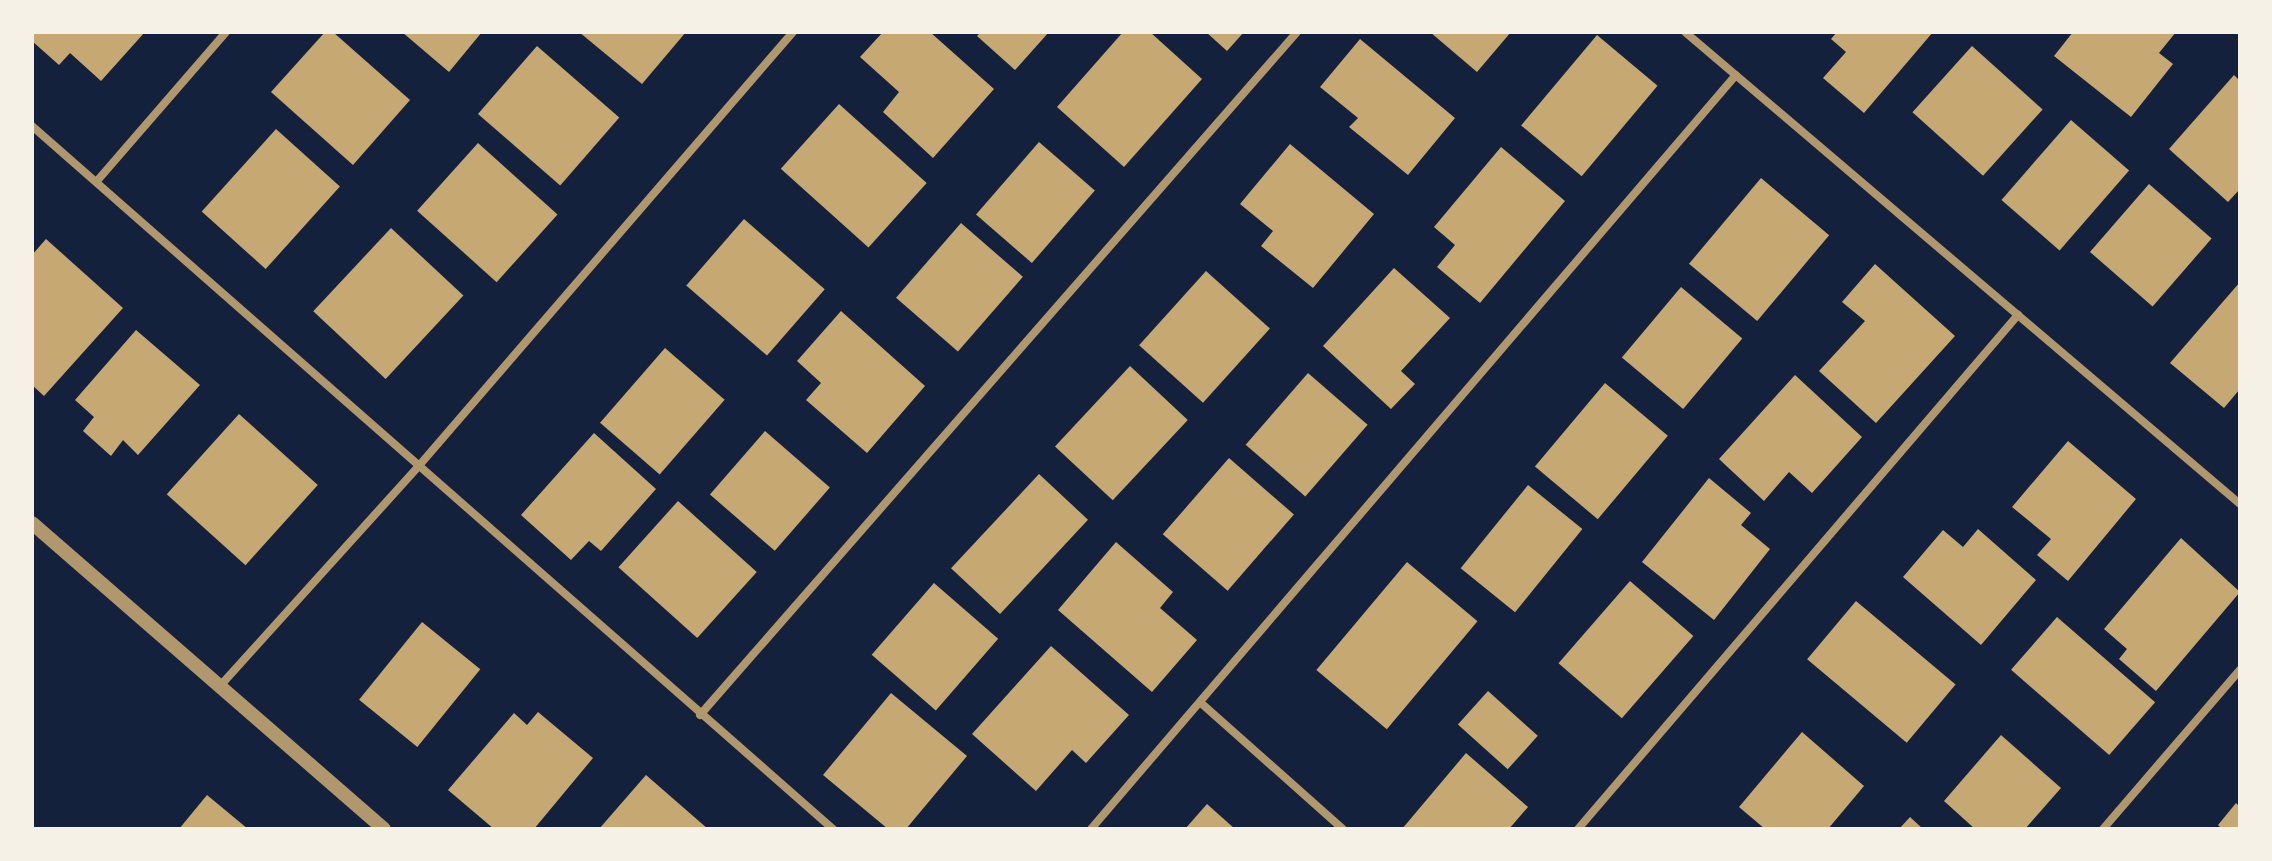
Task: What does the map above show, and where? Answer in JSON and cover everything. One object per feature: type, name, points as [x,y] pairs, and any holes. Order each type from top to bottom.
[{"type":"street","points":[[97,181],[226,32]]},
{"type":"street","points":[[220,686],[417,468],[793,32]]},
{"type":"street","points":[[700,715],[1297,32]]},
{"type":"street","points":[[1685,32],[2240,504]]},
{"type":"street","points":[[1091,829],[1736,75]]},
{"type":"street","points":[[32,126],[417,468],[833,829]]},
{"type":"street","points":[[1578,829],[2018,315]]},
{"type":"street","points":[[32,523],[384,829]]},
{"type":"street","points":[[2103,829],[2240,670]]},
{"type":"street","points":[[1201,703],[1343,829]]},
{"type":"building","points":[[32,32],[145,32],[101,81],[70,53],[59,65],[32,41]]},
{"type":"building","points":[[325,32],[333,32],[410,100],[353,165],[271,92]]},
{"type":"building","points":[[402,32],[482,32],[449,72]]},
{"type":"building","points":[[579,32],[686,32],[642,84]]},
{"type":"building","points":[[883,32],[930,32],[994,89],[933,158],[883,112],[899,92],[860,57]]},
{"type":"building","points":[[981,32],[1049,32],[1015,70],[977,36]]},
{"type":"building","points":[[1123,32],[1150,32],[1202,79],[1124,167],[1057,107]]},
{"type":"building","points":[[1206,32],[1244,32],[1227,51]]},
{"type":"building","points":[[1430,32],[1511,32],[1477,72]]},
{"type":"building","points":[[1837,32],[1933,32],[1864,113],[1823,78],[1846,52],[1831,39]]},
{"type":"building","points":[[2073,32],[2176,32],[2159,53],[2173,64],[2131,117],[2054,56]]},
{"type":"building","points":[[1597,35],[1658,86],[1582,176],[1521,125]]},
{"type":"building","points":[[1360,39],[1455,118],[1408,175],[1349,127],[1358,118],[1320,87]]},
{"type":"building","points":[[537,46],[619,118],[560,185],[478,114]]},
{"type":"building","points":[[1972,46],[2043,110],[1983,176],[1912,112]]},
{"type":"building","points":[[2234,75],[2240,81],[2240,189],[2228,202],[2169,149]]},
{"type":"building","points":[[839,104],[927,183],[868,248],[781,169]]},
{"type":"building","points":[[2071,120],[2129,171],[2060,251],[2001,200]]},
{"type":"building","points":[[276,129],[340,187],[266,269],[202,211]]},
{"type":"building","points":[[1039,142],[1095,191],[1032,263],[976,214]]},
{"type":"building","points":[[478,143],[558,215],[497,282],[417,211]]},
{"type":"building","points":[[1290,144],[1374,214],[1313,288],[1261,246],[1273,231],[1240,204]]},
{"type":"building","points":[[1501,147],[1565,201],[1480,303],[1437,267],[1455,245],[1434,227]]},
{"type":"building","points":[[1761,178],[1829,235],[1757,321],[1689,264]]},
{"type":"building","points":[[2149,184],[2212,238],[2153,306],[2090,252]]},
{"type":"building","points":[[744,219],[825,289],[767,356],[686,285]]},
{"type":"building","points":[[961,223],[1023,277],[958,352],[896,298]]},
{"type":"building","points":[[391,228],[463,296],[386,379],[313,311]]},
{"type":"building","points":[[46,239],[123,308],[44,396],[32,385],[32,255]]},
{"type":"building","points":[[1875,264],[1955,336],[1876,423],[1819,371],[1865,321],[1842,302]]},
{"type":"building","points":[[1394,268],[1450,318],[1401,371],[1415,384],[1391,409],[1323,346]]},
{"type":"building","points":[[1206,271],[1270,329],[1203,403],[1139,345]]},
{"type":"building","points":[[2240,282],[2240,389],[2224,408],[2170,363]]},
{"type":"building","points":[[1681,287],[1742,338],[1683,409],[1622,357]]},
{"type":"building","points":[[841,311],[925,386],[867,453],[806,400],[821,383],[797,361]]},
{"type":"building","points":[[136,330],[200,385],[138,455],[123,440],[111,456],[83,431],[94,417],[75,400]]},
{"type":"building","points":[[665,348],[725,400],[660,475],[600,423]]},
{"type":"building","points":[[1130,366],[1188,420],[1113,500],[1055,446]]},
{"type":"building","points":[[1308,373],[1368,425],[1305,497],[1246,445]]},
{"type":"building","points":[[1795,375],[1862,437],[1812,493],[1789,472],[1764,501],[1719,459]]},
{"type":"building","points":[[1605,383],[1668,436],[1598,519],[1535,466]]},
{"type":"building","points":[[239,414],[318,485],[246,565],[167,494]]},
{"type":"building","points":[[765,431],[830,487],[775,551],[710,494]]},
{"type":"building","points":[[594,433],[656,489],[601,551],[589,541],[571,560],[521,515]]},
{"type":"building","points":[[2068,441],[2136,499],[2068,581],[2037,555],[2051,539],[2012,507]]},
{"type":"building","points":[[1229,458],[1294,514],[1228,591],[1163,534]]},
{"type":"building","points":[[1039,474],[1088,520],[1000,614],[951,568]]},
{"type":"building","points":[[1709,478],[1751,513],[1741,525],[1770,549],[1714,620],[1642,562]]},
{"type":"building","points":[[1528,485],[1582,529],[1515,612],[1461,568]]},
{"type":"building","points":[[678,501],[757,572],[697,638],[618,567]]},
{"type":"building","points":[[1978,529],[2036,580],[1981,645],[1903,577],[1943,530],[1963,547]]},
{"type":"building","points":[[2181,538],[2240,592],[2156,691],[2119,659],[2127,649],[2104,629]]},
{"type":"building","points":[[1116,542],[1173,592],[1160,608],[1197,640],[1152,692],[1058,610]]},
{"type":"building","points":[[1407,562],[1477,621],[1387,729],[1316,670]]},
{"type":"building","points":[[1630,581],[1693,636],[1622,718],[1558,663]]},
{"type":"building","points":[[934,583],[998,639],[936,710],[872,655]]},
{"type":"building","points":[[1856,601],[1956,685],[1907,743],[1807,659]]},
{"type":"building","points":[[2057,617],[2155,702],[2109,755],[2011,670]]},
{"type":"building","points":[[422,622],[480,669],[417,747],[359,700]]},
{"type":"building","points":[[1051,646],[1129,715],[1086,763],[1072,750],[1036,791],[972,734]]},
{"type":"building","points":[[1488,691],[1538,736],[1508,769],[1458,724]]},
{"type":"building","points":[[891,693],[967,756],[906,829],[888,829],[823,775]]},
{"type":"building","points":[[538,712],[593,758],[534,829],[494,829],[448,790],[514,713],[527,725]]},
{"type":"building","points":[[1802,732],[1864,786],[1828,829],[1765,829],[1739,807]]},
{"type":"building","points":[[2001,735],[2061,788],[2025,829],[1975,829],[1944,801]]},
{"type":"building","points":[[1466,753],[1528,807],[1509,829],[1402,829]]},
{"type":"building","points":[[646,775],[708,829],[599,829]]},
{"type":"building","points":[[207,795],[248,829],[179,829]]},
{"type":"building","points":[[2236,803],[2240,807],[2240,829],[2222,829],[2218,825]]},
{"type":"building","points":[[1207,804],[1235,829],[1185,829]]},
{"type":"building","points":[[1910,817],[1923,829],[1899,829]]}]
